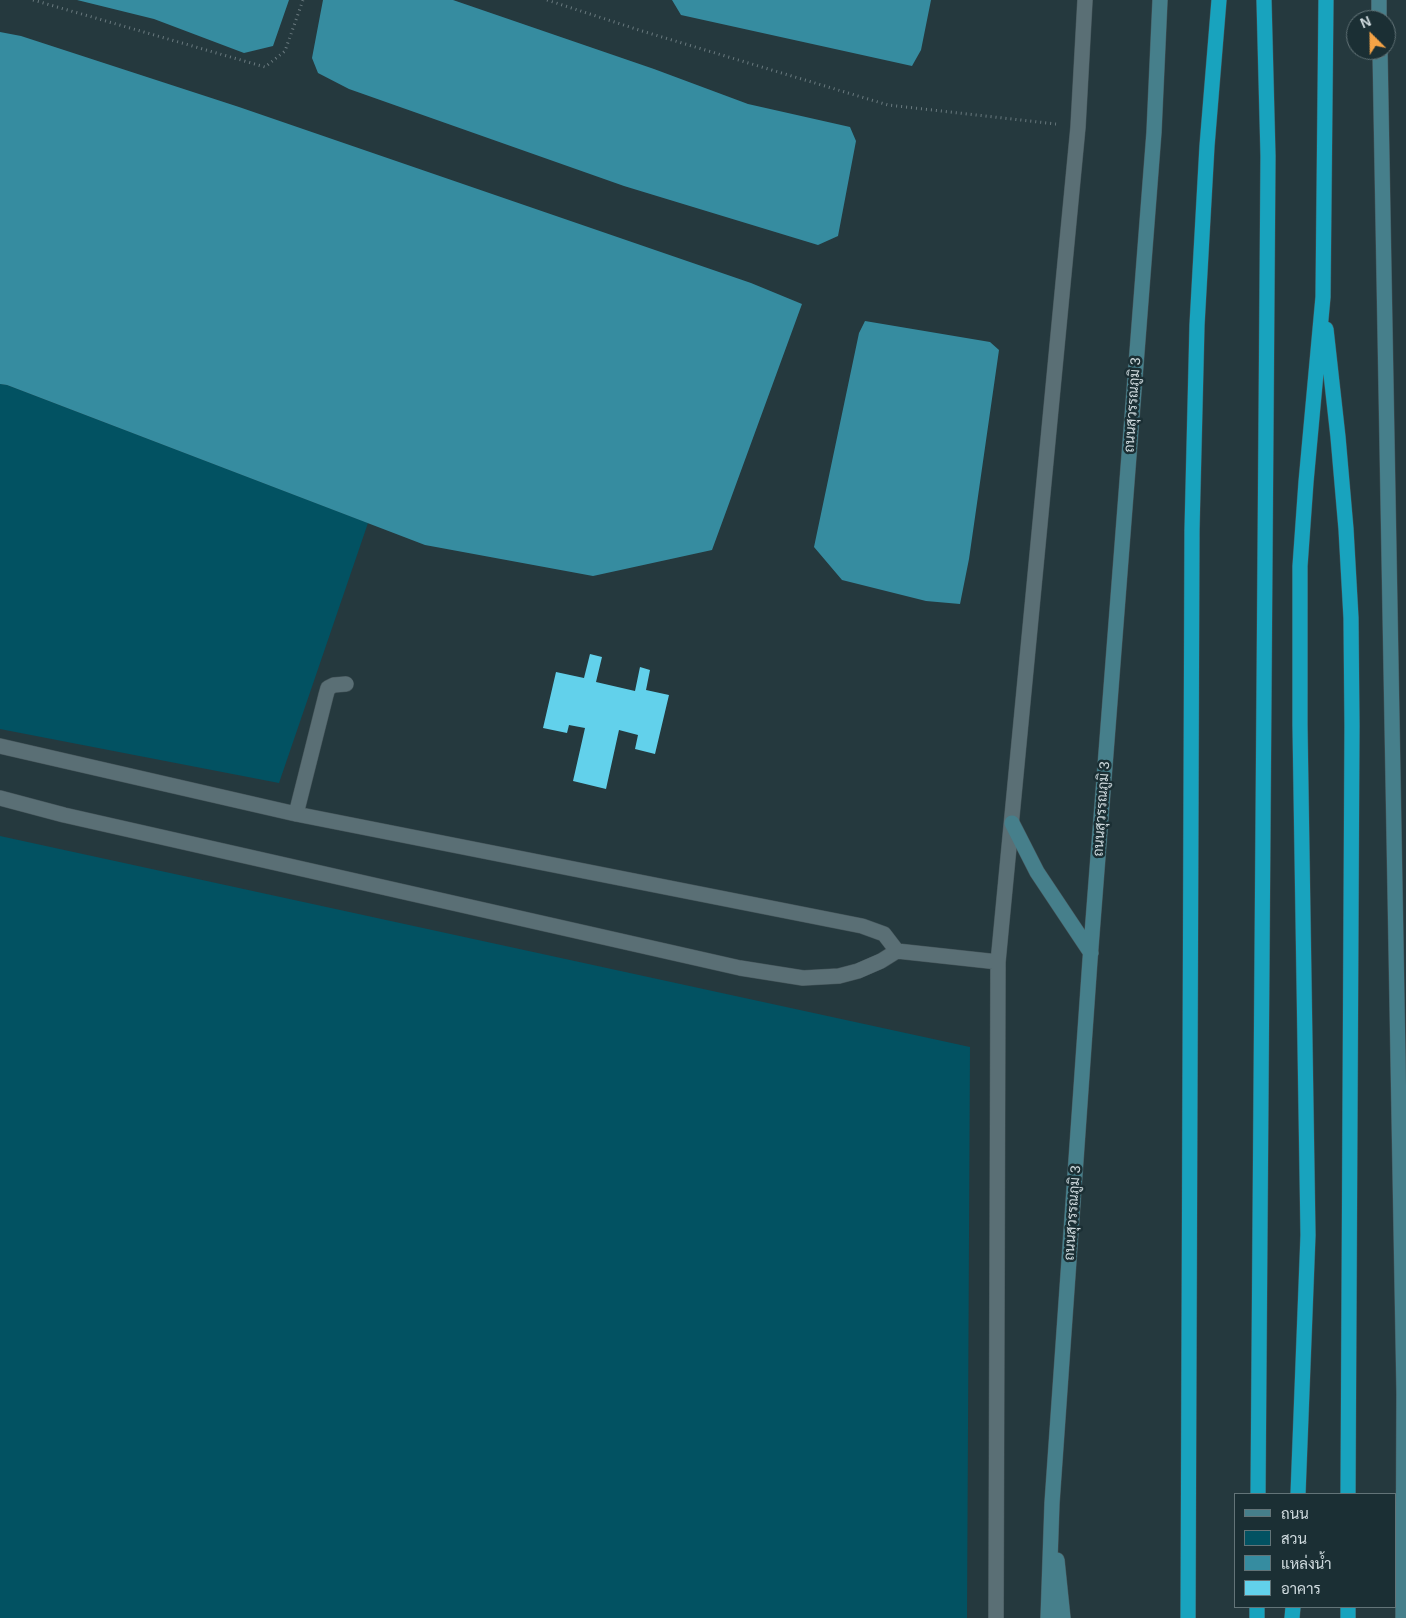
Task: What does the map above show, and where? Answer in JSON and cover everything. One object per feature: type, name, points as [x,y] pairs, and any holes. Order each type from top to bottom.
[{"type":"highway","points":[[1188,1618],[1192,530],[1197,326],[1207,146],[1219,0]]},
{"type":"highway","points":[[1258,1493],[1268,166],[1264,0]]},
{"type":"highway","points":[[1298,1493],[1308,1235],[1300,726],[1300,566],[1323,297],[1326,0]]},
{"type":"highway","points":[[1323,297],[1346,529],[1351,628],[1348,1493]]},
{"type":"main road","name":"ถนนสุวรรณภูมิ 3","points":[[1048,1618],[1052,1503],[1091,953],[1154,132],[1160,0]]},
{"type":"main road","points":[[1380,60],[1404,1393],[1403,1618]]},
{"type":"main road","points":[[1012,823],[1037,872],[1091,953]]},
{"type":"main road","points":[[1052,1503],[1063,1618]]},
{"type":"street","points":[[996,1618],[998,962],[1078,127],[1085,0]]},
{"type":"street","points":[[296,814],[328,688],[334,685],[346,684]]},
{"type":"street","points":[[0,746],[296,814],[862,926],[884,934],[897,951]]},
{"type":"street","points":[[0,798],[73,817],[740,968],[803,978],[839,976],[858,971],[881,961],[897,951],[998,962]]},
{"type":"path","points":[[33,0],[265,66],[285,51],[303,0]]},
{"type":"path","points":[[546,0],[888,105],[1078,127]]},
{"type":"green space","points":[[0,384],[7,385],[368,523],[279,783],[0,729]]},
{"type":"green space","points":[[0,836],[970,1047],[967,1618],[0,1618]]},
{"type":"water","points":[[77,0],[289,0],[273,46],[244,53],[154,19]]},
{"type":"water","points":[[323,0],[453,0],[654,69],[748,104],[850,127],[856,141],[838,236],[818,245],[624,186],[349,89],[318,73],[312,58]]},
{"type":"water","points":[[672,0],[931,0],[921,50],[912,66],[681,15]]},
{"type":"water","points":[[0,32],[21,36],[239,107],[751,283],[802,304],[712,550],[593,576],[425,545],[7,385],[0,384]]},
{"type":"water","points":[[865,321],[990,342],[999,350],[969,559],[960,604],[926,601],[842,580],[814,547],[859,333]]},
{"type":"building","points":[[590,654],[602,657],[596,682],[635,691],[640,667],[650,670],[646,690],[669,695],[655,754],[635,749],[638,735],[619,730],[606,789],[573,781],[585,728],[569,725],[567,733],[543,728],[556,672],[584,678]]}]
